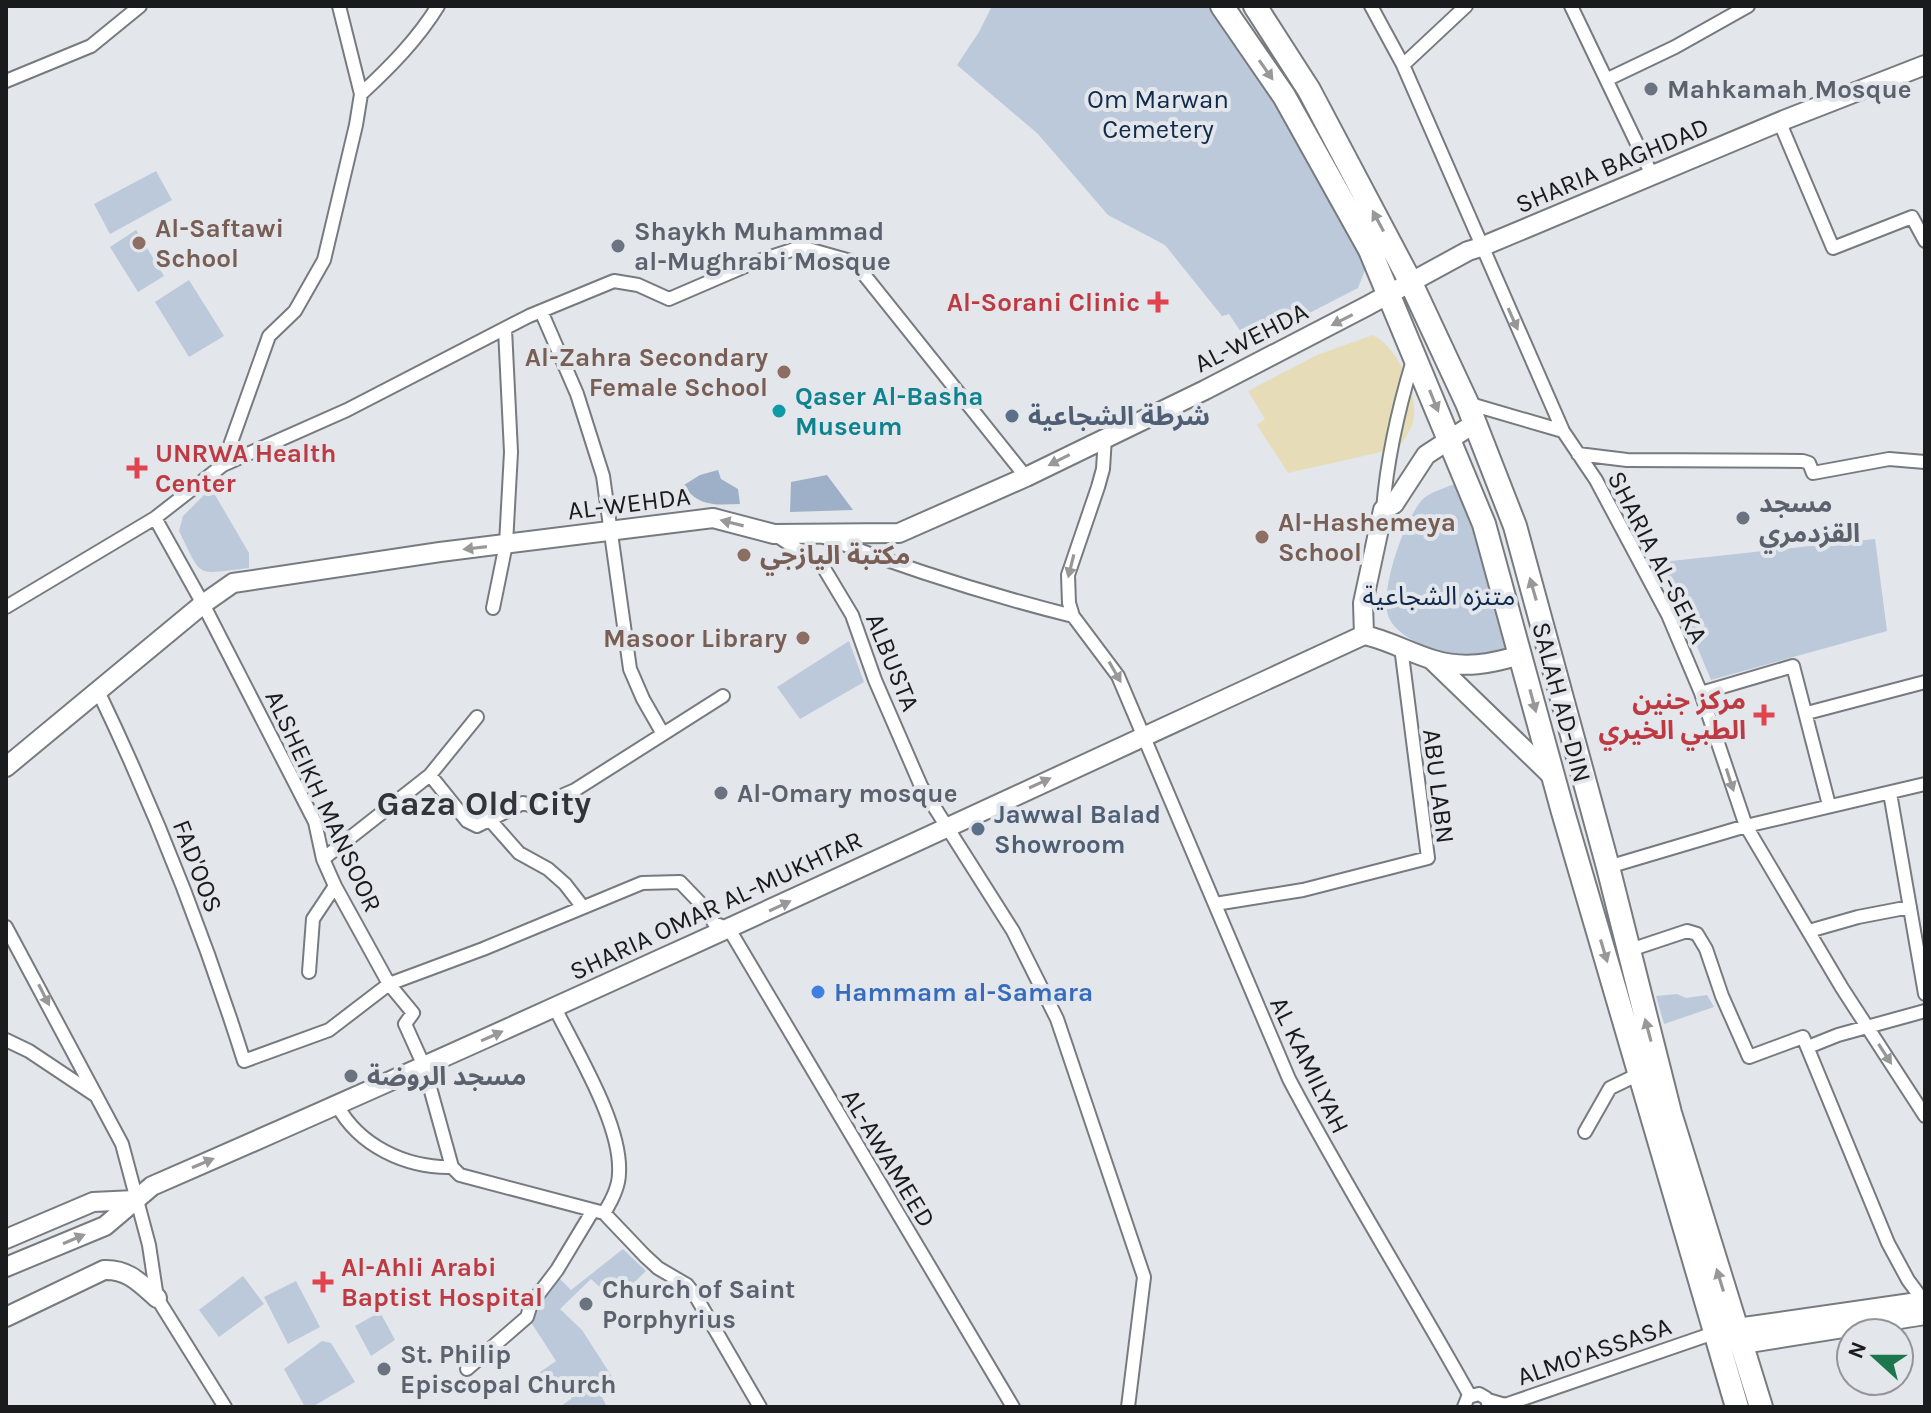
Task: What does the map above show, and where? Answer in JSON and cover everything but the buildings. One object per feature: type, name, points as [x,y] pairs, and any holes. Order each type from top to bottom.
[{"type":"highway","name":"SALAH AD-DIN","points":[[1222,6],[1284,96],[1370,250],[1484,524],[1554,778],[1737,1407]]},
{"type":"highway","name":"SALAH AD-DIN","points":[[1255,6],[1309,90],[1410,281],[1471,413],[1515,526],[1608,867],[1670,1113],[1761,1407]]},
{"type":"main road","name":"SHARIA BAGHDAD","points":[[1410,281],[1468,251],[1925,65]]},
{"type":"main road","name":"AL-WEHDA","points":[[6,767],[203,604],[233,583],[713,518],[774,534],[899,533],[1026,477],[1205,390],[1410,281]]},
{"type":"main road","points":[[1471,413],[1449,439],[1426,455],[1394,504],[1383,510],[1363,603],[1364,635],[1432,660],[1472,665],[1520,655]]},
{"type":"main road","name":"SHARIA OMAR AL-MUKHTAR","points":[[6,1267],[105,1226],[152,1186],[729,929],[1364,635]]},
{"type":"main road","points":[[1432,660],[1554,778]]},
{"type":"main road","name":"SHARIA OMAR AL-MUKHTAR","points":[[6,1239],[93,1202],[135,1200]]},
{"type":"main road","points":[[6,1317],[104,1270],[128,1273],[157,1298]]},
{"type":"main road","points":[[1740,1336],[1925,1305]]},
{"type":"street","points":[[6,81],[91,46],[140,6]]},
{"type":"street","points":[[223,465],[269,336],[295,311],[324,260],[361,94],[339,6]]},
{"type":"street","points":[[361,94],[422,31],[438,6]]},
{"type":"street","name":"SHARIA AL-SEKA","points":[[1371,6],[1403,65],[1563,431],[1596,480],[1668,615],[1701,693],[1746,826],[1867,1027],[1925,1116]]},
{"type":"street","points":[[1403,65],[1466,6]]},
{"type":"street","points":[[1571,6],[1652,175]]},
{"type":"street","points":[[1608,79],[1675,47],[1748,6]]},
{"type":"street","points":[[1780,123],[1833,248],[1912,217],[1925,241]]},
{"type":"street","points":[[6,607],[155,518],[223,465],[347,410],[541,311],[614,281],[638,285],[669,299],[755,262],[801,247],[854,262],[1026,477]]},
{"type":"street","points":[[541,311],[587,424],[603,476],[630,669],[663,734]]},
{"type":"street","points":[[493,608],[506,544],[511,452],[505,329]]},
{"type":"street","points":[[1383,510],[1395,421],[1415,355]]},
{"type":"street","points":[[1471,413],[1563,431]]},
{"type":"street","points":[[1073,616],[1068,575],[1103,469],[1105,437]]},
{"type":"street","points":[[1578,454],[1627,460],[1803,461],[1809,463],[1813,473],[1889,459],[1925,462]]},
{"type":"street","name":"ALSHEIKH MANSOOR","points":[[155,518],[203,604],[315,822],[323,859],[335,886],[389,984],[413,1013],[405,1024],[424,1066],[452,1167]]},
{"type":"street","points":[[814,533],[870,555],[1073,616]]},
{"type":"street","name":"ALBUSTA","points":[[774,534],[822,565],[852,615],[875,680],[921,786],[1013,931],[1057,1019],[1144,1277],[1128,1407]]},
{"type":"street","name":"AL KAMILYAH","points":[[1073,616],[1118,676],[1289,1079],[1320,1139],[1424,1312],[1467,1402]]},
{"type":"street","name":"ABU LABN","points":[[1215,904],[1303,890],[1428,858],[1401,647]]},
{"type":"street","points":[[1701,693],[1793,666],[1829,805]]},
{"type":"street","points":[[1807,713],[1925,682]]},
{"type":"street","name":"FAD'OOS","points":[[98,691],[143,784],[215,968],[244,1061],[329,1030],[389,984]]},
{"type":"street","points":[[430,775],[467,821],[477,826],[523,803],[536,807],[575,790],[723,696]]},
{"type":"street","points":[[323,859],[430,775],[477,717]]},
{"type":"street","points":[[1608,867],[1746,826],[1925,784]]},
{"type":"street","points":[[1890,793],[1925,994]]},
{"type":"street","points":[[389,984],[483,949],[582,906],[565,884],[548,869],[519,853],[489,819]]},
{"type":"street","name":"AL-AWAMEED","points":[[582,906],[642,883],[680,882],[705,908],[714,923],[729,929],[1013,1407]]},
{"type":"street","points":[[309,972],[313,919],[335,886]]},
{"type":"street","points":[[1809,931],[1910,907]]},
{"type":"street","points":[[6,927],[122,1144],[149,1245],[157,1298],[225,1407]]},
{"type":"street","points":[[1627,951],[1687,931],[1697,934],[1706,949],[1722,996],[1749,1057],[1803,1037],[1888,1243],[1925,1305]]},
{"type":"street","points":[[467,1369],[527,1317],[531,1304],[598,1213],[612,1200],[619,1173],[608,1116],[555,1008]]},
{"type":"street","points":[[1808,1047],[1838,1035],[1925,1011]]},
{"type":"street","points":[[6,1040],[29,1051],[97,1097]]},
{"type":"street","points":[[1585,1132],[1610,1088],[1641,1073]]},
{"type":"street","points":[[337,1105],[350,1125],[380,1150],[431,1166],[452,1167],[460,1175],[598,1213],[658,1268],[687,1285],[760,1407]]},
{"type":"street","name":"ALMO'ASSASA","points":[[1467,1402],[1481,1395],[1489,1404],[1505,1405],[1714,1333]]},
{"type":"green space","name":"Om Marwan Cemetery","points":[[992,6],[1211,6],[1301,134],[1363,253],[1365,270],[1358,288],[1249,344],[1229,314],[1222,316],[1165,245],[1108,215],[1038,134],[957,65]]},
{"type":"green space","points":[[156,171],[172,200],[110,234],[94,204]]},
{"type":"green space","points":[[136,230],[164,276],[138,292],[110,247]]},
{"type":"green space","points":[[189,280],[224,336],[189,357],[155,302]]},
{"type":"green space","name":"متنزه الشجاعية","points":[[1458,483],[1510,647],[1480,657],[1440,652],[1415,642],[1395,627],[1387,607],[1395,556],[1417,507],[1424,498]]},
{"type":"green space","points":[[211,488],[249,553],[249,568],[219,572],[203,570],[192,558],[179,531],[183,516]]},
{"type":"green space","points":[[1875,539],[1887,631],[1711,680],[1662,562]]},
{"type":"green space","points":[[849,641],[864,682],[800,719],[777,687]]},
{"type":"green space","points":[[1677,994],[1686,998],[1707,995],[1714,1007],[1664,1024],[1656,996]]},
{"type":"green space","points":[[623,1249],[646,1271],[618,1298],[613,1299],[591,1279],[560,1309],[582,1330],[616,1383],[600,1393],[607,1407],[560,1407],[572,1398],[561,1383],[545,1391],[536,1375],[556,1361],[529,1319],[532,1306],[557,1276],[571,1290]]},
{"type":"green space","points":[[243,1276],[264,1304],[219,1337],[199,1310]]},
{"type":"green space","points":[[296,1281],[320,1327],[288,1344],[264,1297]]},
{"type":"green space","points":[[380,1312],[395,1340],[371,1356],[355,1326]]},
{"type":"green space","points":[[322,1341],[331,1343],[355,1382],[312,1407],[305,1407],[284,1369]]},
{"type":"shaded area","points":[[718,470],[721,479],[738,489],[740,504],[701,501],[684,485],[700,475]]},
{"type":"shaded area","points":[[827,475],[853,510],[790,512],[791,482]]},
{"type":"sand","points":[[1373,335],[1391,350],[1411,388],[1414,414],[1406,437],[1399,448],[1288,473],[1257,425],[1265,419],[1248,391],[1317,355]]},
{"type":"place","name":"Mahkamah Mosque","points":[[1651,89]]},
{"type":"place","name":"Al-Saftawi School","points":[[139,243]]},
{"type":"place","name":"Shaykh Muhammad al-Mughrabi Mosque","points":[[618,246]]},
{"type":"place","name":"Al-Sorani Clinic","points":[[1158,302]]},
{"type":"place","name":"Al-Zahra Secondary Female School","points":[[784,372]]},
{"type":"place","name":"Qaser Al-Basha Museum","points":[[779,411]]},
{"type":"place","name":"شرطة الشجاعية","points":[[1012,416]]},
{"type":"place","name":"UNRWA Health Center","points":[[137,468]]},
{"type":"place","name":"مسجد القزدمري","points":[[1743,518]]},
{"type":"place","name":"Al-Hashemeya School","points":[[1262,537]]},
{"type":"place","name":"مكتبة اليازجي","points":[[744,555]]},
{"type":"place","name":"Masoor Library","points":[[803,638]]},
{"type":"place","name":"مركز جنين الطبي الخيري","points":[[1764,715]]},
{"type":"place","name":"Al-Omary mosque","points":[[721,793]]},
{"type":"place","name":"Jawwal Balad Showroom","points":[[978,829]]},
{"type":"place","name":"Hammam al-Samara","points":[[818,992]]},
{"type":"place","name":"مسجد الروضة","points":[[351,1076]]},
{"type":"place","name":"Al-Ahli Arabi Baptist Hospital","points":[[323,1282]]},
{"type":"place","name":"Church of Saint Porphyrius","points":[[586,1304]]},
{"type":"place","name":"St. Philip Episcopal Church","points":[[384,1369]]},
{"type":"district","name":"Gaza Old City","points":[[484,803]]}]
